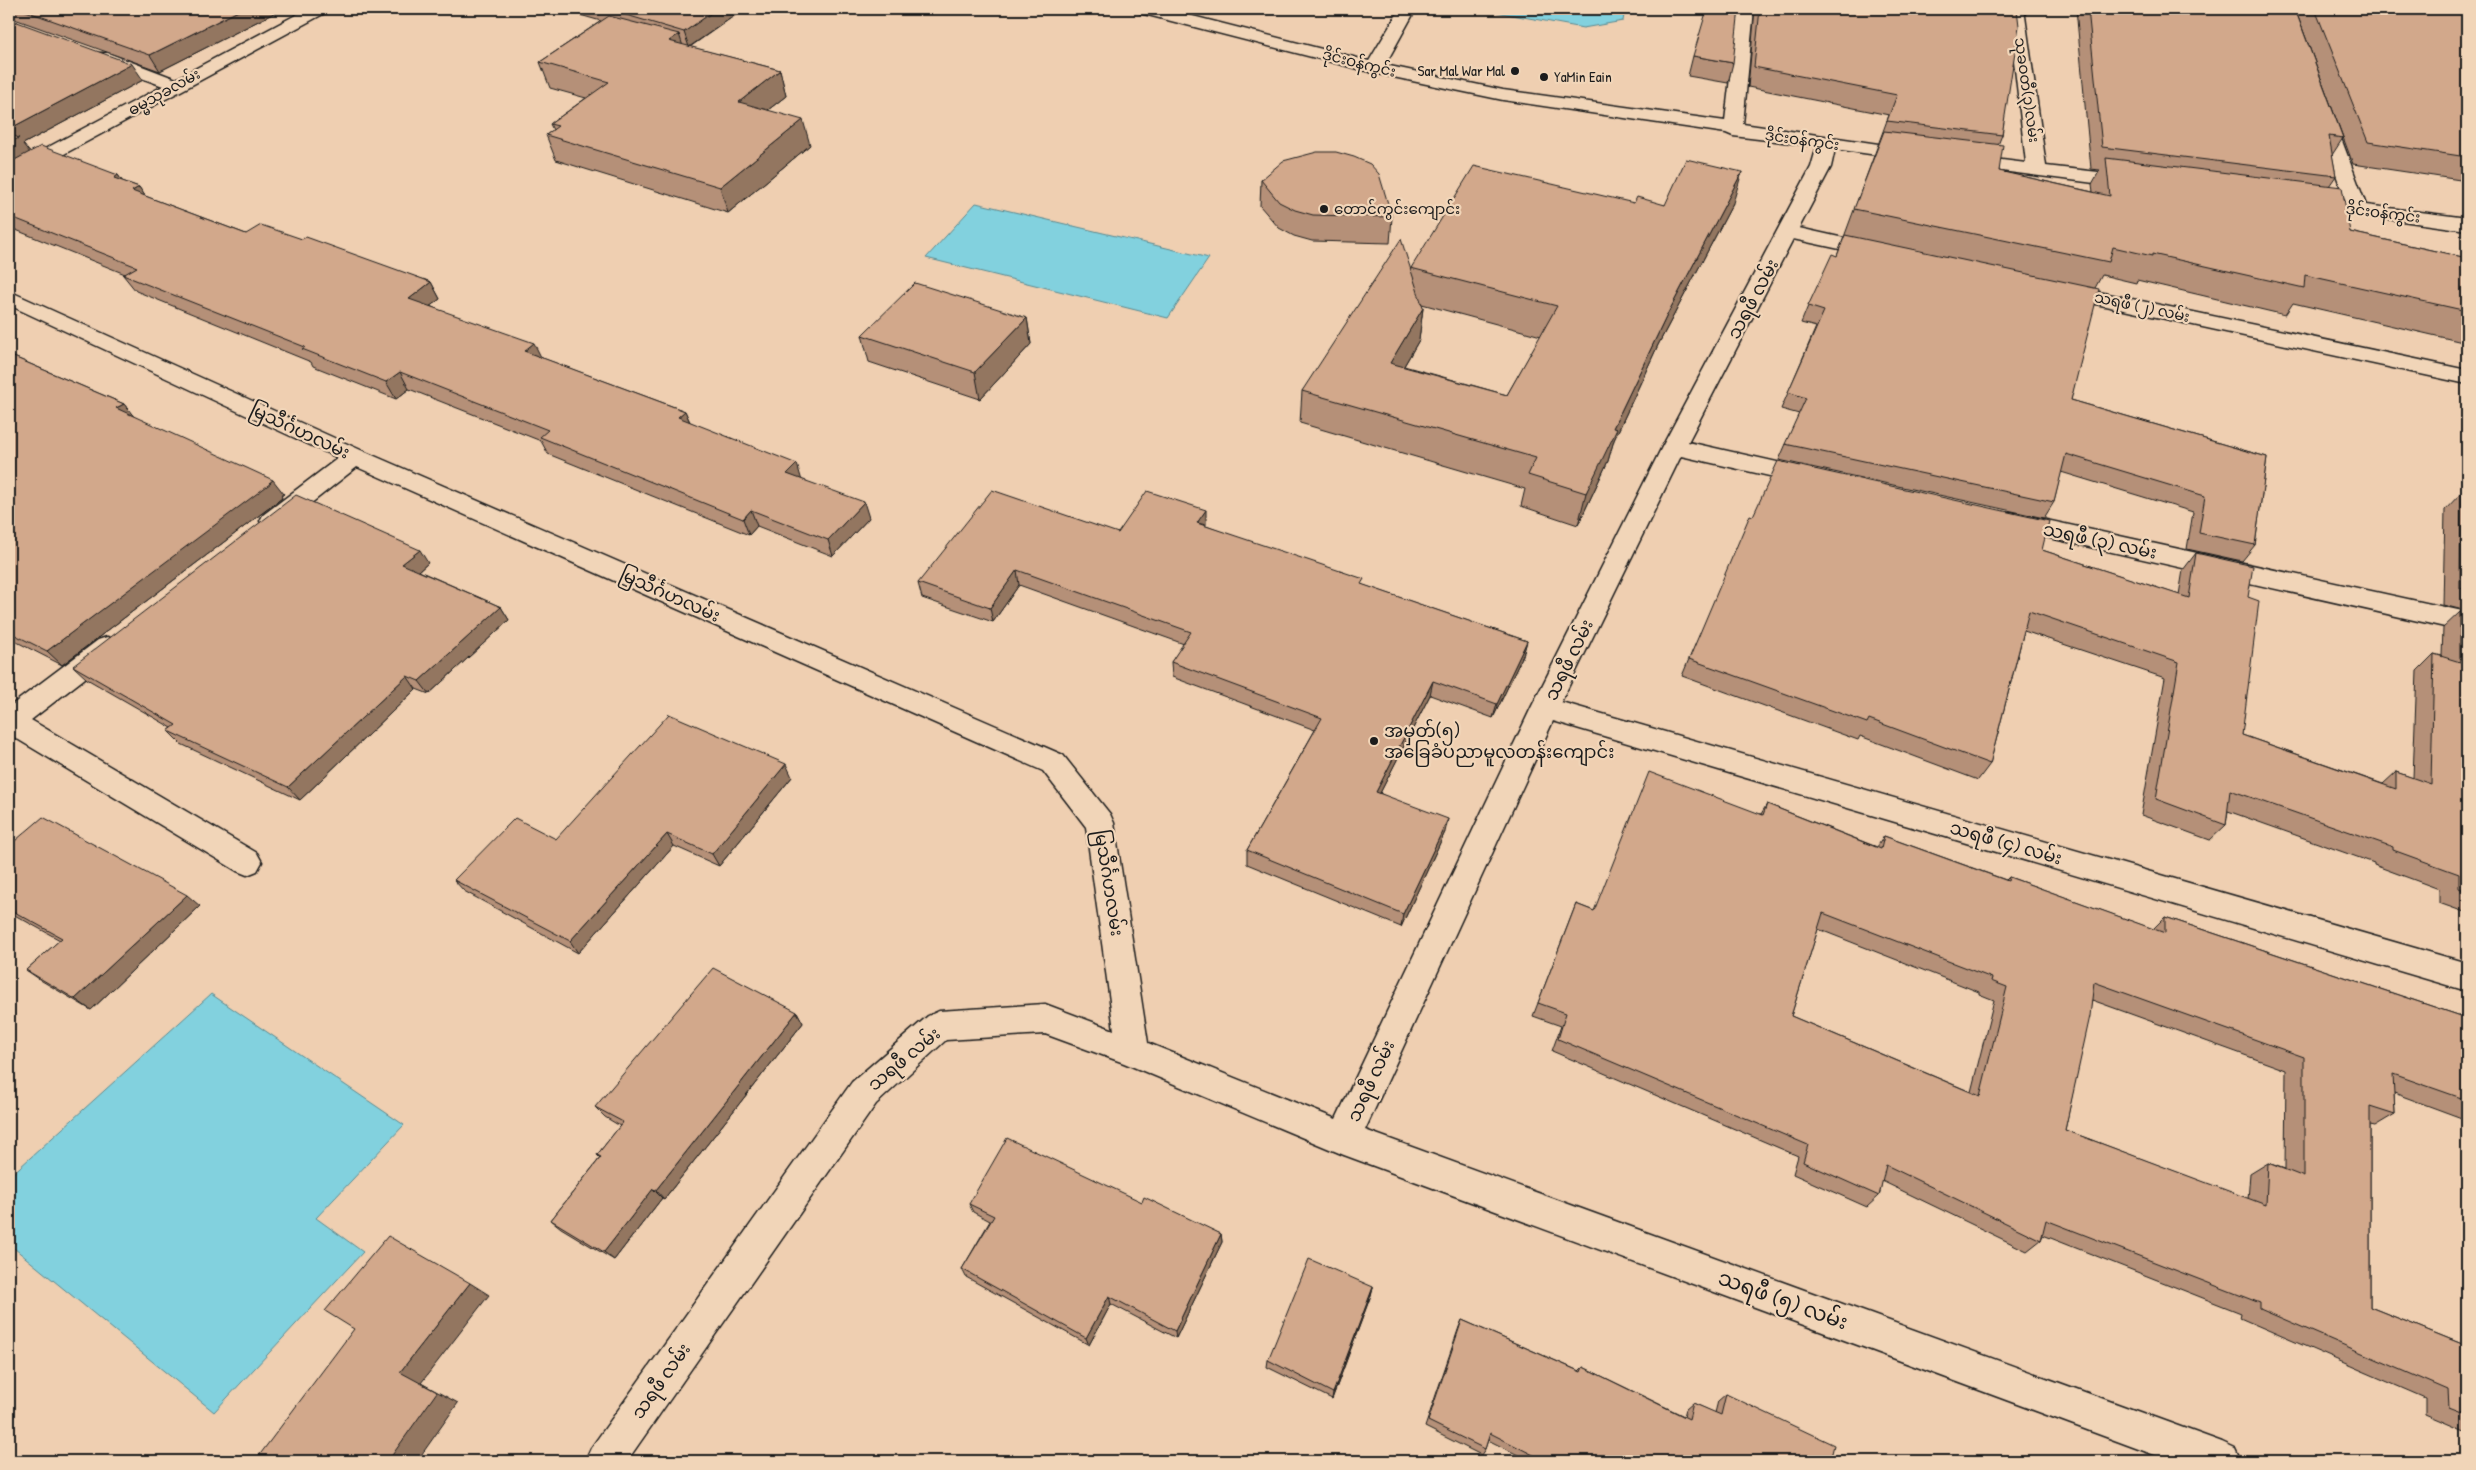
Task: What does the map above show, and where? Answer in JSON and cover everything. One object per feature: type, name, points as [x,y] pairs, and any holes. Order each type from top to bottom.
[{"type":"street","name":"ဓမ္မသုခလမ်း","points":[[9,176],[319,9]]},
{"type":"street","name":"ဒိုင်းဝန်ကွင်း","points":[[1146,9],[1374,68],[1503,95],[1827,143],[2154,185]]},
{"type":"street","points":[[1374,68],[1408,9]]},
{"type":"street","points":[[1734,130],[1746,9]]},
{"type":"street","name":"သုခဝတီ(၃)လမ်း","points":[[2016,9],[2038,171]]},
{"type":"street","points":[[84,50],[177,85]]},
{"type":"street","points":[[2318,100],[2358,209]]},
{"type":"street","name":"သရဖီ လမ်း","points":[[604,1461],[864,1093],[939,1026],[1046,1019],[1133,1052],[1344,1139],[1545,708],[1674,447],[1821,167],[1827,143]]},
{"type":"street","name":"ဒိုင်းဝန်ကွင်း","points":[[2290,201],[2467,224]]},
{"type":"street","points":[[1788,232],[1895,255]]},
{"type":"street","name":"သရဖီ (၂) လမ်း","points":[[2040,286],[2467,377]]},
{"type":"street","name":"မြသီင်္ဂဟလမ်း","points":[[9,297],[355,457],[1053,763],[1100,822],[1133,1052]]},
{"type":"street","points":[[1674,447],[1829,481]]},
{"type":"street","points":[[253,535],[355,457]]},
{"type":"street","name":"သရဖီ (၃) လမ်း","points":[[1984,515],[2467,622]]},
{"type":"street","points":[[128,631],[9,721],[247,862]]},
{"type":"street","name":"သရဖီ (၄) လမ်း","points":[[1545,708],[2467,977]]},
{"type":"street","name":"သရဖီ (၅) လမ်း","points":[[1344,1139],[2222,1461]]},
{"type":"water","points":[[1488,9],[1625,9],[1623,21],[1583,28]]},
{"type":"water","points":[[976,203],[1209,258],[1168,318],[926,258]]},
{"type":"water","points":[[211,994],[404,1125],[316,1218],[363,1252],[214,1412],[9,1244],[9,1177]]},
{"type":"building","points":[[20,9],[242,9],[150,55]]},
{"type":"building","points":[[606,9],[717,9],[684,32]]},
{"type":"building","points":[[1707,9],[1739,9],[1733,63],[1693,56]]},
{"type":"building","points":[[1760,9],[2017,9],[2019,26],[2002,135],[1887,121],[1897,95],[1754,67]]},
{"type":"building","points":[[2088,9],[2295,9],[2343,138],[2329,136],[2336,176],[2102,147]]},
{"type":"building","points":[[2315,9],[2467,9],[2467,157],[2368,142]]},
{"type":"building","points":[[609,16],[679,34],[669,41],[780,70],[739,102],[803,120],[720,187],[546,135],[558,126],[550,124],[609,82],[540,62]]},
{"type":"building","points":[[9,19],[132,64],[9,129]]},
{"type":"building","points":[[1884,131],[2003,145],[1999,171],[2110,196],[2106,158],[2342,187],[2350,232],[2467,258],[2467,311],[2305,275],[2304,288],[2113,247],[2109,262],[1854,209]]},
{"type":"building","points":[[9,134],[19,138],[9,143]]},
{"type":"building","points":[[41,146],[118,175],[114,178],[139,187],[132,191],[246,234],[261,225],[302,239],[306,237],[431,282],[409,299],[534,343],[524,351],[685,411],[678,417],[797,464],[787,474],[864,502],[828,540],[751,510],[743,519],[540,437],[548,430],[400,372],[386,382],[302,349],[305,347],[123,275],[137,267],[9,216],[9,163]]},
{"type":"building","points":[[1317,152],[1336,152],[1370,164],[1379,174],[1392,217],[1313,215],[1295,210],[1279,202],[1261,180],[1283,161]]},
{"type":"building","points":[[1686,159],[1742,172],[1668,313],[1613,428],[1617,429],[1586,493],[1528,475],[1536,458],[1302,391],[1401,239],[1423,308],[1390,363],[1507,395],[1557,306],[1411,268],[1474,166],[1634,203],[1637,197],[1665,205]]},
{"type":"building","points":[[1845,235],[2099,289],[2071,400],[2267,457],[2255,545],[2199,533],[2205,496],[2066,454],[2054,502],[1785,444],[1806,398],[1788,392],[1824,311],[1808,306],[1832,254],[1837,256]]},
{"type":"building","points":[[915,283],[1027,318],[975,372],[862,335]]},
{"type":"building","points":[[9,355],[124,404],[116,408],[273,480],[47,651],[9,632]]},
{"type":"building","points":[[1778,461],[2049,521],[2042,550],[2189,598],[2196,553],[2253,566],[2248,597],[2259,601],[2242,735],[2396,789],[2396,772],[2431,784],[2434,654],[2460,662],[2460,612],[2467,613],[2467,891],[2459,888],[2459,874],[2393,850],[2393,847],[2230,790],[2226,825],[2156,799],[2179,662],[2029,611],[1990,764],[1869,719],[1867,723],[1689,659],[1750,515],[1753,516]]},
{"type":"building","points":[[992,490],[1118,533],[1147,491],[1206,510],[1197,523],[1364,579],[1361,584],[1527,641],[1497,704],[1433,681],[1376,792],[1448,819],[1403,914],[1247,850],[1322,718],[1171,662],[1191,632],[1017,570],[990,608],[918,583]]},
{"type":"building","points":[[2461,493],[2467,495],[2467,589],[2460,588]]},
{"type":"building","points":[[296,495],[420,550],[402,564],[501,607],[419,681],[407,676],[288,787],[168,731],[176,725],[73,666]]},
{"type":"building","points":[[669,714],[786,764],[712,854],[667,834],[570,941],[454,880],[515,818],[556,839]]},
{"type":"building","points":[[1649,772],[1763,815],[1767,804],[1881,849],[1884,836],[2008,881],[2009,877],[2165,933],[2165,917],[2467,1018],[2467,1100],[2393,1074],[2395,1114],[2370,1106],[2370,1307],[2467,1346],[2467,1414],[2449,1407],[2448,1390],[2260,1309],[2260,1303],[2046,1220],[2041,1240],[1886,1165],[1879,1196],[1803,1162],[1808,1145],[1558,1039],[1566,1013],[1538,1003],[1576,904],[1594,911]],"holes":[[[1823,913],[1992,978],[1991,981],[2007,987],[1980,1096],[1791,1016]],[[2094,982],[2304,1057],[2304,1177],[2268,1163],[2266,1205],[2065,1130],[2090,1016]]]},
{"type":"building","points":[[43,817],[187,895],[75,999],[26,970],[62,938],[9,909],[9,846]]},
{"type":"building","points":[[713,968],[797,1012],[656,1190],[653,1189],[604,1252],[551,1220],[601,1157],[597,1155],[623,1122],[595,1107]]},
{"type":"building","points":[[1007,1138],[1142,1202],[1144,1197],[1221,1234],[1175,1331],[1109,1296],[1086,1338],[962,1269],[994,1216],[969,1204]]},
{"type":"building","points":[[388,1236],[470,1283],[400,1372],[437,1392],[388,1461],[255,1461],[354,1329],[325,1311]]},
{"type":"building","points":[[1309,1259],[1373,1287],[1333,1393],[1268,1360]]},
{"type":"building","points":[[1462,1320],[1581,1372],[1583,1367],[1689,1419],[1693,1403],[1721,1415],[1726,1394],[1834,1445],[1830,1461],[1545,1461],[1490,1433],[1485,1449],[1428,1421]]},
{"type":"building","points":[[957,1457],[964,1461],[955,1461]]},
{"type":"place","name":"Sar Mal War Mal","points":[[1515,71]]},
{"type":"place","name":"YaMin Eain","points":[[1544,77]]},
{"type":"place","name":"တောင်ကွင်းကျောင်း","points":[[1324,209]]},
{"type":"place","name":"အမှတ်(၅) အခြေခံပညာမူလတန်းကျောင်း","points":[[1374,741]]}]
